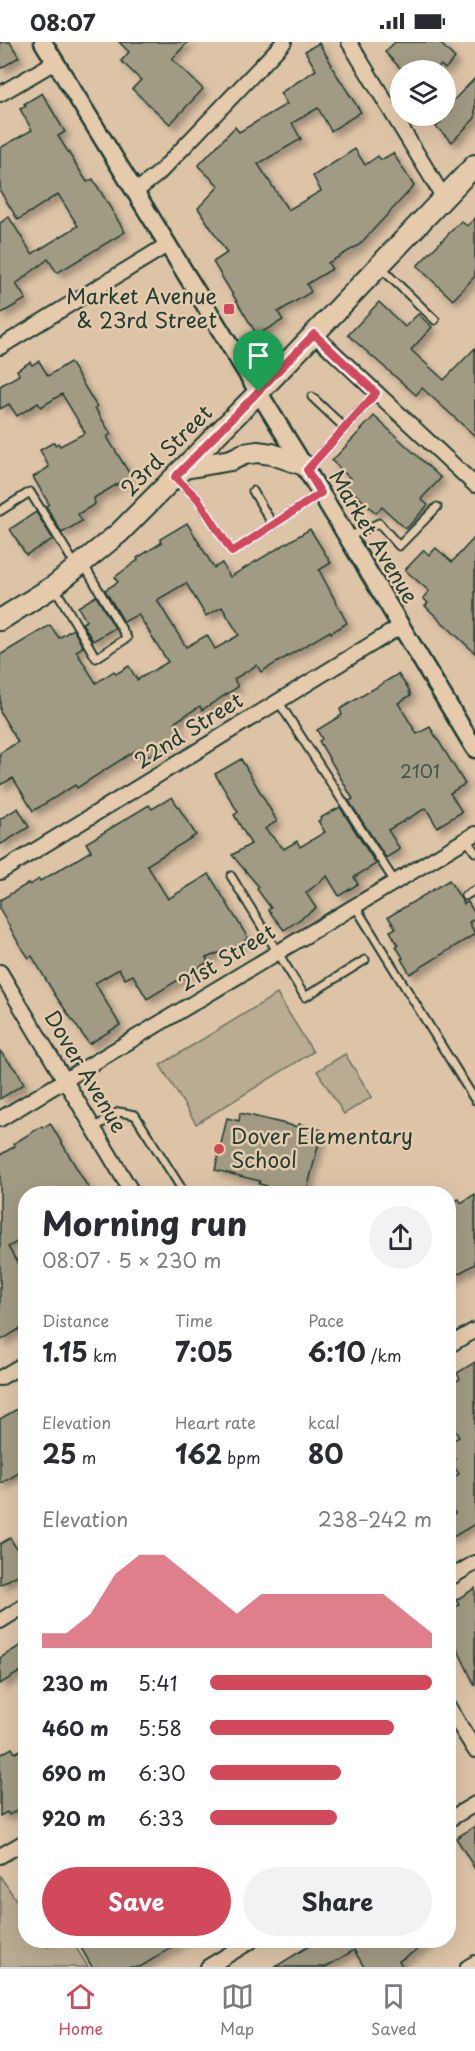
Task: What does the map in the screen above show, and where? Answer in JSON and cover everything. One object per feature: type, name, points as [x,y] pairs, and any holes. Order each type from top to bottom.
[{"type":"main road","name":"23rd Street","points":[[0,620],[54,586],[119,533],[259,392],[475,165]]},
{"type":"main road","points":[[180,473],[257,452],[272,454],[305,468]]},
{"type":"street","name":"Market Avenue","points":[[43,42],[348,537],[475,749]]},
{"type":"street","points":[[135,192],[159,173],[284,42]]},
{"type":"street","points":[[349,42],[444,198]]},
{"type":"street","points":[[0,94],[55,62]]},
{"type":"street","points":[[0,347],[167,245]]},
{"type":"street","points":[[314,334],[475,485]]},
{"type":"street","name":"22nd Street","points":[[0,872],[401,626]]},
{"type":"street","name":"21st Street","points":[[0,1119],[471,836]]},
{"type":"street","name":"Dover Avenue","points":[[0,972],[128,1186]]},
{"type":"street","points":[[456,1341],[475,1329]]},
{"type":"street","points":[[0,1378],[18,1368]]},
{"type":"street","points":[[456,1574],[475,1563]]},
{"type":"street","points":[[0,1621],[18,1610]]},
{"type":"street","points":[[456,1719],[475,1750]]},
{"type":"street","points":[[456,1815],[475,1804]]},
{"type":"street","points":[[0,1856],[18,1845]]},
{"type":"street","points":[[208,1967],[239,1948]]},
{"type":"street","points":[[468,1967],[475,1963]]},
{"type":"lane","points":[[379,266],[435,320]]},
{"type":"lane","points":[[305,468],[376,393]]},
{"type":"lane","points":[[312,397],[345,428]]},
{"type":"lane","points":[[180,473],[232,552],[321,493]]},
{"type":"lane","points":[[253,491],[273,525]]},
{"type":"lane","points":[[0,511],[30,492],[127,638],[96,658],[54,586]]},
{"type":"lane","points":[[348,537],[379,524],[399,546],[437,507]]},
{"type":"lane","points":[[278,701],[395,882]]},
{"type":"lane","points":[[471,836],[475,852]]},
{"type":"lane","points":[[231,876],[305,997],[365,960]]},
{"type":"lane","points":[[465,896],[475,890]]},
{"type":"lane","points":[[356,906],[475,1100]]},
{"type":"lane","points":[[94,1128],[119,1112],[135,1114],[180,1186]]},
{"type":"shaded area","points":[[277,994],[313,1052],[196,1124],[160,1065]]},
{"type":"shaded area","points":[[345,1054],[372,1097],[344,1114],[317,1071]]},
{"type":"shaded area","points":[[0,1876],[18,1903],[18,1948],[76,1948],[88,1967],[0,1967]]},
{"type":"building","points":[[0,42],[10,42],[19,57],[0,69]]},
{"type":"building","points":[[119,42],[188,42],[172,59],[203,89],[170,124],[132,89],[141,80],[121,61],[129,52]]},
{"type":"building","points":[[395,42],[439,42],[455,58],[453,60],[393,60],[385,52]]},
{"type":"building","points":[[319,43],[361,112],[331,131],[318,108],[292,123],[301,139],[258,164],[288,210],[321,191],[313,176],[355,149],[365,165],[378,156],[381,160],[393,153],[414,186],[359,245],[328,263],[332,269],[307,284],[311,292],[278,312],[283,320],[257,335],[213,262],[227,253],[198,208],[219,186],[198,166],[235,127],[239,132],[287,104],[280,93],[316,70],[305,51]]},
{"type":"building","points":[[475,78],[475,118],[452,142],[436,127],[456,126],[456,98]]},
{"type":"building","points":[[42,93],[65,132],[58,136],[87,182],[93,179],[125,232],[57,273],[48,259],[16,284],[26,299],[0,314],[0,223],[9,217],[32,254],[78,226],[58,194],[18,220],[0,191],[0,148],[32,130],[20,109]]},
{"type":"building","points":[[475,218],[475,276],[453,300],[417,266],[461,221],[467,226]]},
{"type":"building","points":[[379,302],[405,327],[418,314],[432,327],[411,350],[444,380],[475,348],[475,436],[422,388],[416,395],[348,335]]},
{"type":"building","points":[[39,361],[48,376],[70,362],[111,434],[107,437],[131,476],[94,498],[95,504],[78,514],[82,521],[62,533],[33,477],[49,467],[40,450],[54,442],[55,445],[58,443],[60,446],[85,433],[82,427],[62,394],[41,407],[38,403],[17,416],[9,404],[0,409],[0,386],[19,375],[17,370],[30,362],[32,365]]},
{"type":"building","points":[[374,416],[441,478],[421,499],[428,505],[406,529],[382,507],[376,513],[346,485],[351,479],[332,461]]},
{"type":"building","points":[[36,512],[53,539],[26,555],[10,529]]},
{"type":"building","points":[[187,523],[214,568],[222,563],[230,577],[310,529],[331,563],[319,570],[347,623],[261,672],[257,665],[234,679],[238,687],[202,710],[200,706],[175,722],[181,732],[172,742],[142,760],[136,750],[77,788],[75,785],[33,811],[13,778],[0,785],[0,753],[18,742],[0,712],[0,655],[50,625],[59,638],[73,629],[83,647],[76,651],[96,683],[114,671],[116,674],[129,666],[137,680],[168,662],[138,614],[124,622],[105,590],[118,582],[115,577],[138,560],[137,558],[161,543],[160,539]],"holes":[[[186,583],[206,616],[222,607],[239,635],[215,649],[207,635],[186,647],[157,600]]]},
{"type":"building","points":[[475,537],[475,653],[425,606],[428,603],[423,598],[429,591],[405,570],[424,550],[429,555],[436,548],[452,562]]},
{"type":"building","points":[[96,596],[115,628],[93,641],[82,623],[86,621],[78,607]]},
{"type":"building","points":[[398,674],[411,695],[398,703],[417,734],[430,727],[465,784],[450,793],[462,812],[437,827],[426,808],[388,830],[400,849],[386,858],[349,801],[353,799],[319,741],[322,739],[317,730],[342,715],[340,709]]},
{"type":"building","points":[[241,759],[277,821],[265,829],[284,849],[297,841],[300,847],[325,832],[318,821],[340,807],[376,864],[354,877],[358,884],[339,896],[327,876],[306,893],[316,908],[284,930],[268,910],[271,908],[257,889],[259,887],[232,855],[251,844],[234,815],[238,812],[215,774]]},
{"type":"building","points":[[172,797],[196,835],[147,865],[168,899],[209,874],[248,938],[239,945],[206,958],[208,962],[147,999],[133,975],[125,979],[119,969],[95,983],[120,1025],[89,1044],[55,995],[32,956],[29,958],[19,944],[0,909],[0,900],[29,883],[30,885],[39,879],[40,881],[91,851],[86,843],[149,805],[152,809]]},
{"type":"building","points":[[18,808],[29,827],[0,845],[0,819]]},
{"type":"building","points":[[449,880],[464,904],[468,902],[475,914],[475,919],[469,922],[475,934],[410,974],[401,959],[403,958],[396,946],[398,945],[390,931],[396,928],[388,917]]},
{"type":"building","points":[[0,1051],[19,1074],[24,1084],[0,1099]]},
{"type":"building","points":[[240,1113],[298,1127],[299,1124],[322,1130],[308,1186],[267,1186],[259,1184],[260,1181],[215,1170],[227,1118],[239,1121]]},
{"type":"building","points":[[50,1123],[87,1186],[18,1186],[18,1241],[8,1247],[18,1263],[18,1330],[0,1341],[0,1155],[15,1146],[13,1144],[42,1126],[43,1128]]},
{"type":"building","points":[[475,1194],[475,1264],[456,1275],[456,1200],[459,1199],[461,1203]]},
{"type":"building","points":[[475,1362],[475,1524],[456,1535],[456,1476],[459,1474],[456,1470],[456,1439],[459,1437],[456,1432],[456,1381],[460,1379],[457,1373]]},
{"type":"building","points":[[18,1409],[18,1474],[0,1484],[0,1419]]},
{"type":"building","points":[[10,1538],[18,1551],[18,1575],[0,1585],[0,1544]]},
{"type":"building","points":[[475,1588],[475,1686],[456,1646],[456,1607],[459,1605],[456,1600]]},
{"type":"building","points":[[18,1647],[18,1673],[0,1684],[0,1658]]},
{"type":"building","points":[[12,1748],[15,1753],[18,1751],[18,1810],[9,1815],[7,1812],[0,1816],[0,1755]]},
{"type":"building","points":[[475,1826],[475,1869],[456,1838]]},
{"type":"building","points":[[81,1948],[171,1948],[140,1967],[92,1967]]},
{"type":"building","points":[[306,1948],[420,1948],[399,1961],[403,1967],[364,1967],[354,1950],[326,1967],[275,1967]]},
{"type":"place","name":"Market Avenue & 23rd Street","points":[[229,309]]},
{"type":"place","name":"Dover Elementary School","points":[[219,1149]]},
{"type":"route","points":[[314,334],[376,393],[307,470],[321,493],[232,552],[198,499],[175,477],[259,392],[314,334]]}]
